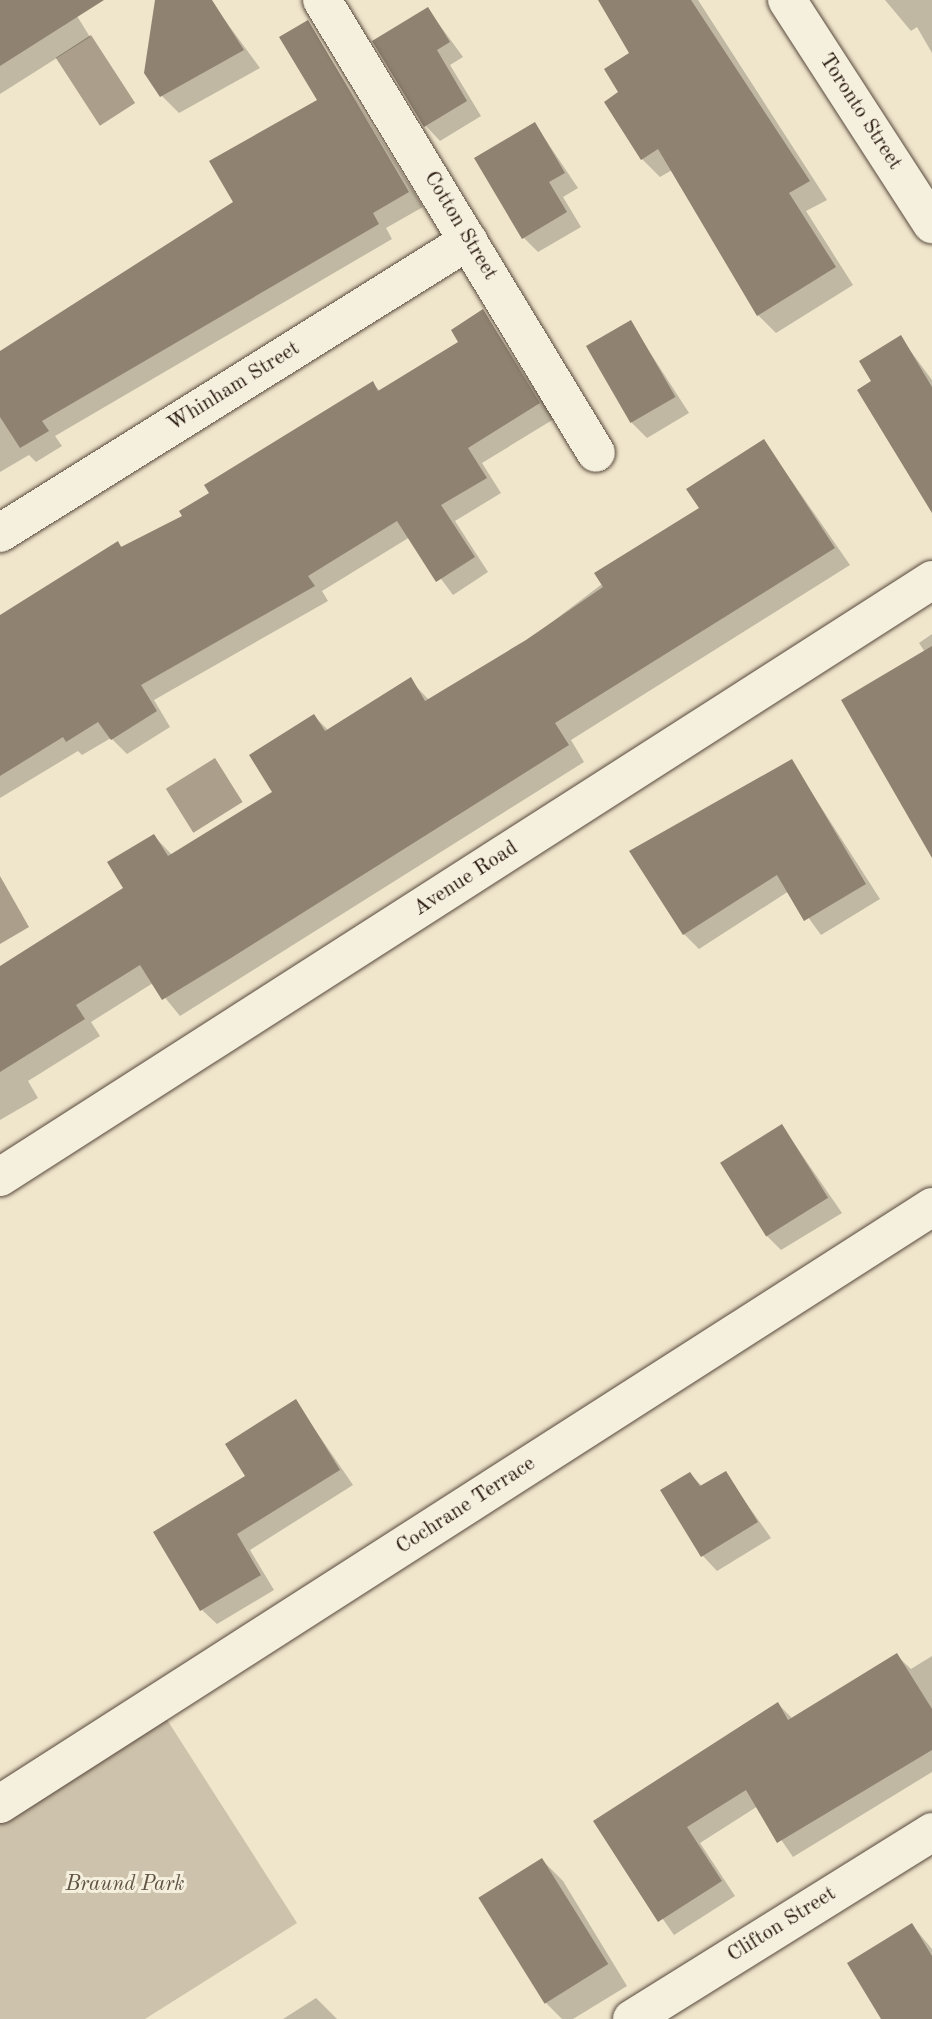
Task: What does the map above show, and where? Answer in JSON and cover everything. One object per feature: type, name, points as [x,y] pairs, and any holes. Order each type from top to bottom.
[{"type":"street","name":"Cotton Street","points":[[322,0],[596,453]]},
{"type":"street","name":"Toronto Street","points":[[788,0],[932,224]]},
{"type":"street","name":"Whinham Street","points":[[0,533],[468,240]]},
{"type":"street","name":"Avenue Road","points":[[0,1177],[932,580]]},
{"type":"street","name":"Cochrane Terrace","points":[[0,1804],[932,1207]]},
{"type":"street","name":"Clifton Street","points":[[632,2019],[932,1832]]},
{"type":"green space","name":"Braund Park","points":[[157,1704],[297,1923],[145,2019],[0,2019],[0,1804]]},
{"type":"shaded area","points":[[91,35],[135,103],[100,126],[56,58]]},
{"type":"shaded area","points":[[215,758],[243,802],[193,833],[166,789]]},
{"type":"shaded area","points":[[0,876],[29,927],[0,944]]},
{"type":"building","points":[[0,0],[104,0],[0,66]]},
{"type":"building","points":[[155,0],[212,0],[244,50],[160,97],[144,73]]},
{"type":"building","points":[[598,0],[691,0],[810,181],[789,193],[836,267],[757,316],[658,149],[641,160],[604,102],[618,92],[604,69],[629,53]]},
{"type":"building","points":[[428,7],[450,42],[437,50],[467,101],[424,127],[372,41]]},
{"type":"building","points":[[308,20],[409,192],[373,213],[379,224],[42,421],[49,431],[20,448],[0,417],[0,351],[233,202],[209,161],[317,100],[279,37]]},
{"type":"building","points":[[535,122],[565,173],[549,182],[567,212],[522,239],[474,158]]},
{"type":"building","points":[[483,309],[540,403],[468,448],[487,478],[441,505],[475,557],[436,582],[397,521],[308,576],[315,586],[141,685],[157,711],[111,740],[98,722],[66,742],[63,737],[0,776],[0,615],[118,541],[121,547],[182,516],[179,511],[209,493],[204,485],[373,381],[378,391],[458,342],[451,330]]},
{"type":"building","points":[[631,320],[676,397],[630,423],[586,346]]},
{"type":"building","points":[[901,335],[932,387],[932,513],[857,390],[871,381],[859,361]]},
{"type":"building","points":[[764,439],[835,548],[555,723],[569,745],[231,958],[162,1000],[140,965],[76,1005],[85,1019],[0,1072],[0,966],[123,888],[107,862],[154,834],[168,856],[272,792],[249,755],[314,714],[325,731],[411,677],[425,701],[526,640],[603,587],[594,573],[699,508],[686,489]]},
{"type":"building","points":[[932,646],[932,858],[841,700]]},
{"type":"building","points":[[792,759],[866,884],[804,921],[777,875],[683,935],[629,851]]},
{"type":"building","points":[[782,1124],[828,1198],[766,1236],[720,1163]]},
{"type":"building","points":[[296,1399],[340,1470],[237,1534],[261,1575],[200,1611],[153,1532],[245,1476],[225,1444]]},
{"type":"building","points":[[726,1471],[758,1522],[701,1557],[660,1490],[690,1472],[700,1486]]},
{"type":"building","points":[[897,1653],[932,1709],[932,1750],[777,1843],[746,1790],[687,1827],[722,1881],[658,1922],[593,1821],[778,1702],[788,1720]]},
{"type":"building","points":[[542,1858],[608,1964],[545,2004],[478,1898]]},
{"type":"building","points":[[912,1923],[932,1956],[932,2019],[881,2019],[847,1963]]}]
